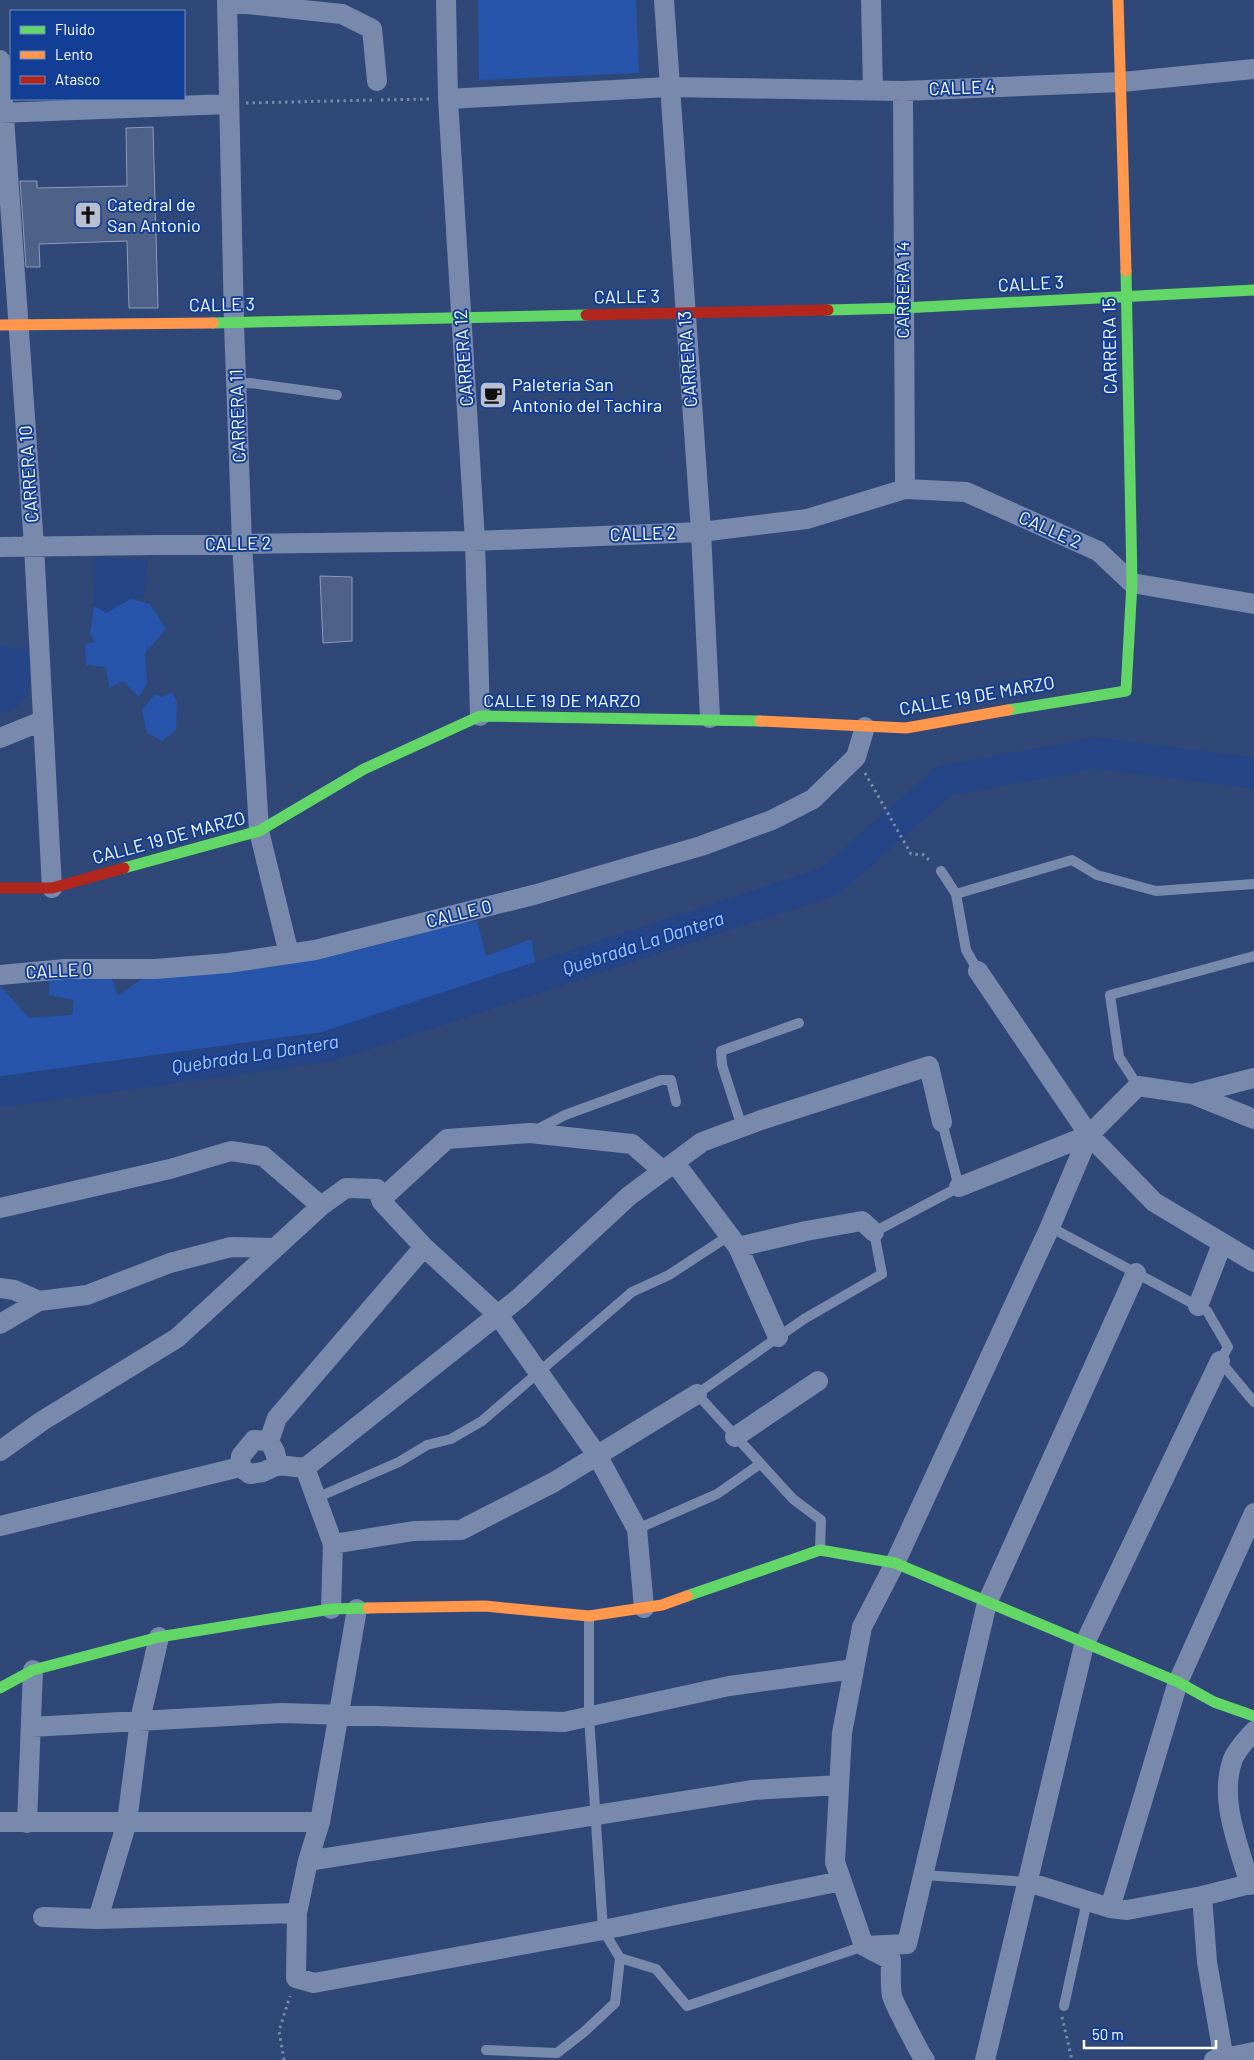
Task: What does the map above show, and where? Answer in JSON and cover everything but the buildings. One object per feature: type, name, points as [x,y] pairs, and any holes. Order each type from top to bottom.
[{"type":"street","name":"CARRERA 12","points":[[446,0],[448,99],[475,541],[480,716]]},
{"type":"street","name":"CARRERA 13","points":[[664,0],[700,532],[710,718]]},
{"type":"street","points":[[871,0],[873,89]]},
{"type":"street","name":"CARRERA 15","points":[[1118,0],[1122,82],[1132,583],[1126,691]]},
{"type":"street","points":[[227,1],[342,14],[372,29],[377,81]]},
{"type":"street","name":"CARRERA 11","points":[[227,1],[234,323],[242,544],[259,831],[289,954]]},
{"type":"street","name":"CARRERA 10","points":[[0,60],[9,325],[34,546],[52,888]]},
{"type":"street","name":"CALLE 4","points":[[448,99],[669,87],[903,91],[1122,82],[1254,69]]},
{"type":"street","name":"CARRERA 14","points":[[903,91],[905,489]]},
{"type":"street","points":[[2,112],[228,104]]},
{"type":"street","name":"CALLE 3","points":[[9,325],[234,323],[903,308],[1254,290]]},
{"type":"street","name":"CALLE 2","points":[[0,547],[475,541],[700,532],[808,519],[905,489],[966,492],[1098,551],[1132,583]]},
{"type":"street","points":[[1132,583],[1254,604]]},
{"type":"street","name":"CALLE 19 DE MARZO","points":[[0,888],[52,888],[259,831],[364,769],[480,716],[710,718],[906,728],[1078,697],[1126,691]]},
{"type":"street","points":[[0,738],[42,721]]},
{"type":"street","name":"CALLE 0","points":[[0,975],[65,969],[174,967],[228,963],[289,954],[315,950],[538,894],[702,846],[772,820],[813,799],[856,757],[866,727]]},
{"type":"street","points":[[978,971],[1089,1135],[1154,1202],[1254,1262]]},
{"type":"street","points":[[0,1526],[240,1467],[250,1474],[263,1472],[278,1465],[305,1468],[498,1316],[629,1196],[702,1142],[928,1066],[942,1122]]},
{"type":"street","points":[[1192,1094],[1254,1078]]},
{"type":"street","points":[[925,2060],[920,2054],[913,2036],[892,1998],[891,1960],[864,1946],[835,1862],[842,1733],[862,1627],[895,1563],[1050,1227],[1089,1135],[1138,1086],[1192,1094],[1254,1119]]},
{"type":"street","points":[[382,1202],[387,1194],[447,1138],[530,1133],[632,1144],[669,1167],[734,1241],[778,1337]]},
{"type":"street","points":[[959,1186],[1089,1135]]},
{"type":"street","points":[[0,1208],[170,1169],[230,1151],[263,1156],[321,1206]]},
{"type":"street","points":[[0,1451],[42,1421],[177,1338],[321,1206],[346,1188],[377,1189],[382,1202],[424,1247],[498,1316],[597,1455],[637,1529],[644,1608]]},
{"type":"street","points":[[734,1241],[862,1221],[874,1232]]},
{"type":"street","points":[[1198,1306],[1222,1244]]},
{"type":"street","points":[[0,1324],[39,1301],[87,1295],[170,1263],[231,1247],[274,1248]]},
{"type":"street","points":[[278,1465],[275,1452],[269,1441],[277,1418],[424,1247]]},
{"type":"street","points":[[864,1946],[906,1944],[987,1603],[1136,1273]]},
{"type":"street","points":[[0,1288],[14,1290],[39,1301]]},
{"type":"street","points":[[985,2060],[1084,1645],[1220,1361]]},
{"type":"street","points":[[735,1437],[818,1381]]},
{"type":"street","points":[[333,1544],[414,1531],[461,1530],[554,1482],[697,1394]]},
{"type":"street","points":[[240,1467],[241,1456],[254,1440],[269,1441]]},
{"type":"street","points":[[305,1468],[333,1544],[331,1609]]},
{"type":"street","points":[[1110,1908],[1178,1682],[1254,1513]]},
{"type":"street","points":[[0,1688],[33,1670],[159,1637],[331,1609],[484,1606],[589,1616],[662,1605],[820,1550],[895,1563],[1084,1645],[1178,1682],[1199,1696],[1233,1710],[1254,1716]]},
{"type":"street","points":[[357,1609],[341,1714],[320,1822],[308,1861],[297,1913],[296,1978],[314,1983],[603,1930],[841,1881]]},
{"type":"street","points":[[98,1920],[127,1822],[140,1720],[159,1637]]},
{"type":"street","points":[[28,1823],[33,1670]]},
{"type":"street","points":[[31,1727],[282,1713],[564,1722],[729,1686],[854,1670]]},
{"type":"street","points":[[1028,1882],[1110,1908],[1126,1910],[1202,1896],[1252,1884],[1232,1821],[1228,1779],[1234,1757],[1254,1731]]},
{"type":"street","points":[[308,1861],[753,1790],[839,1785]]},
{"type":"street","points":[[0,1822],[320,1822]]},
{"type":"street","points":[[1202,1896],[1207,1962],[1220,2059],[1254,2052]]},
{"type":"street","points":[[43,1917],[98,1920],[297,1913]]},
{"type":"lane","points":[[236,384],[250,383],[336,395]]},
{"type":"lane","points":[[956,894],[1072,860],[1096,875],[1156,891],[1254,884]]},
{"type":"lane","points":[[941,872],[956,894],[966,950],[978,971]]},
{"type":"lane","points":[[1138,1086],[1119,1057],[1110,995],[1254,956]]},
{"type":"lane","points":[[742,1127],[722,1065],[721,1050],[799,1023]]},
{"type":"lane","points":[[530,1133],[565,1115],[661,1080],[671,1080],[676,1102]]},
{"type":"lane","points":[[820,1550],[821,1520],[793,1499],[697,1394],[804,1319],[882,1274],[874,1232],[959,1186],[942,1122]]},
{"type":"lane","points":[[1050,1227],[1207,1311],[1228,1348],[1220,1361],[1254,1402]]},
{"type":"lane","points":[[316,1498],[399,1462],[427,1445],[450,1439],[482,1421],[632,1292],[734,1241]]},
{"type":"lane","points":[[637,1529],[717,1494],[760,1464]]},
{"type":"lane","points":[[486,2050],[557,2053],[616,2003],[620,1958],[603,1930],[589,1716],[589,1616]]},
{"type":"lane","points":[[923,1875],[1028,1882]]},
{"type":"lane","points":[[1064,2006],[1087,1901]]},
{"type":"lane","points":[[620,1958],[656,1969],[687,2006],[864,1946]]},
{"type":"path","points":[[228,104],[448,99]]},
{"type":"path","points":[[856,757],[911,854],[924,855],[941,872]]},
{"type":"path","points":[[284,2060],[279,2031],[296,1978]]},
{"type":"path","points":[[1064,2006],[1061,2021],[1072,2060]]},
{"type":"shaded area","points":[[478,0],[636,0],[639,73],[479,80]]},
{"type":"shaded area","points":[[95,557],[148,561],[143,599],[130,599],[106,613],[94,606]]},
{"type":"shaded area","points":[[130,599],[150,604],[166,629],[145,653],[147,683],[139,697],[123,681],[110,688],[105,667],[86,665],[85,644],[95,642],[90,634],[94,606],[106,613]]},
{"type":"shaded area","points":[[0,644],[13,648],[32,647],[32,657],[31,678],[25,697],[19,705],[11,710],[0,713]]},
{"type":"shaded area","points":[[172,692],[177,702],[176,730],[162,741],[147,733],[142,710],[155,694],[162,697]]},
{"type":"shaded area","points":[[477,921],[486,956],[531,939],[535,962],[326,1047],[0,1092],[0,986],[29,1018],[72,1015],[74,1000],[49,995],[50,970],[108,969],[118,996],[155,969]]},
{"type":"waterway","name":"Quebrada La Dantera","points":[[0,1092],[326,1047],[830,881],[944,781],[1096,753],[1254,773]]},
{"type":"traffic: fast","points":[[1008,710],[1126,691],[1132,583],[1126,271]]},
{"type":"traffic: fast","points":[[828,310],[903,308],[1254,290]]},
{"type":"traffic: fast","points":[[213,323],[586,315]]},
{"type":"traffic: fast","points":[[124,868],[259,831],[364,769],[480,716],[760,721]]},
{"type":"traffic: fast","points":[[687,1596],[820,1550],[895,1563],[1178,1682],[1214,1702],[1254,1716]]},
{"type":"traffic: fast","points":[[0,1688],[33,1670],[159,1637],[331,1609],[368,1608]]},
{"type":"traffic: slow","points":[[1118,0],[1126,271]]},
{"type":"traffic: slow","points":[[0,325],[213,323]]},
{"type":"traffic: slow","points":[[760,721],[906,728],[1008,710]]},
{"type":"traffic: slow","points":[[368,1608],[485,1606],[589,1616],[662,1605],[687,1596]]},
{"type":"traffic: jam","points":[[586,315],[828,310]]},
{"type":"traffic: jam","points":[[0,888],[52,888],[124,868]]},
{"type":"place","name":"Catedral de San Antonio","points":[[88,215]]},
{"type":"place","name":"Paletería San Antonio del Tachira","points":[[493,395]]}]
